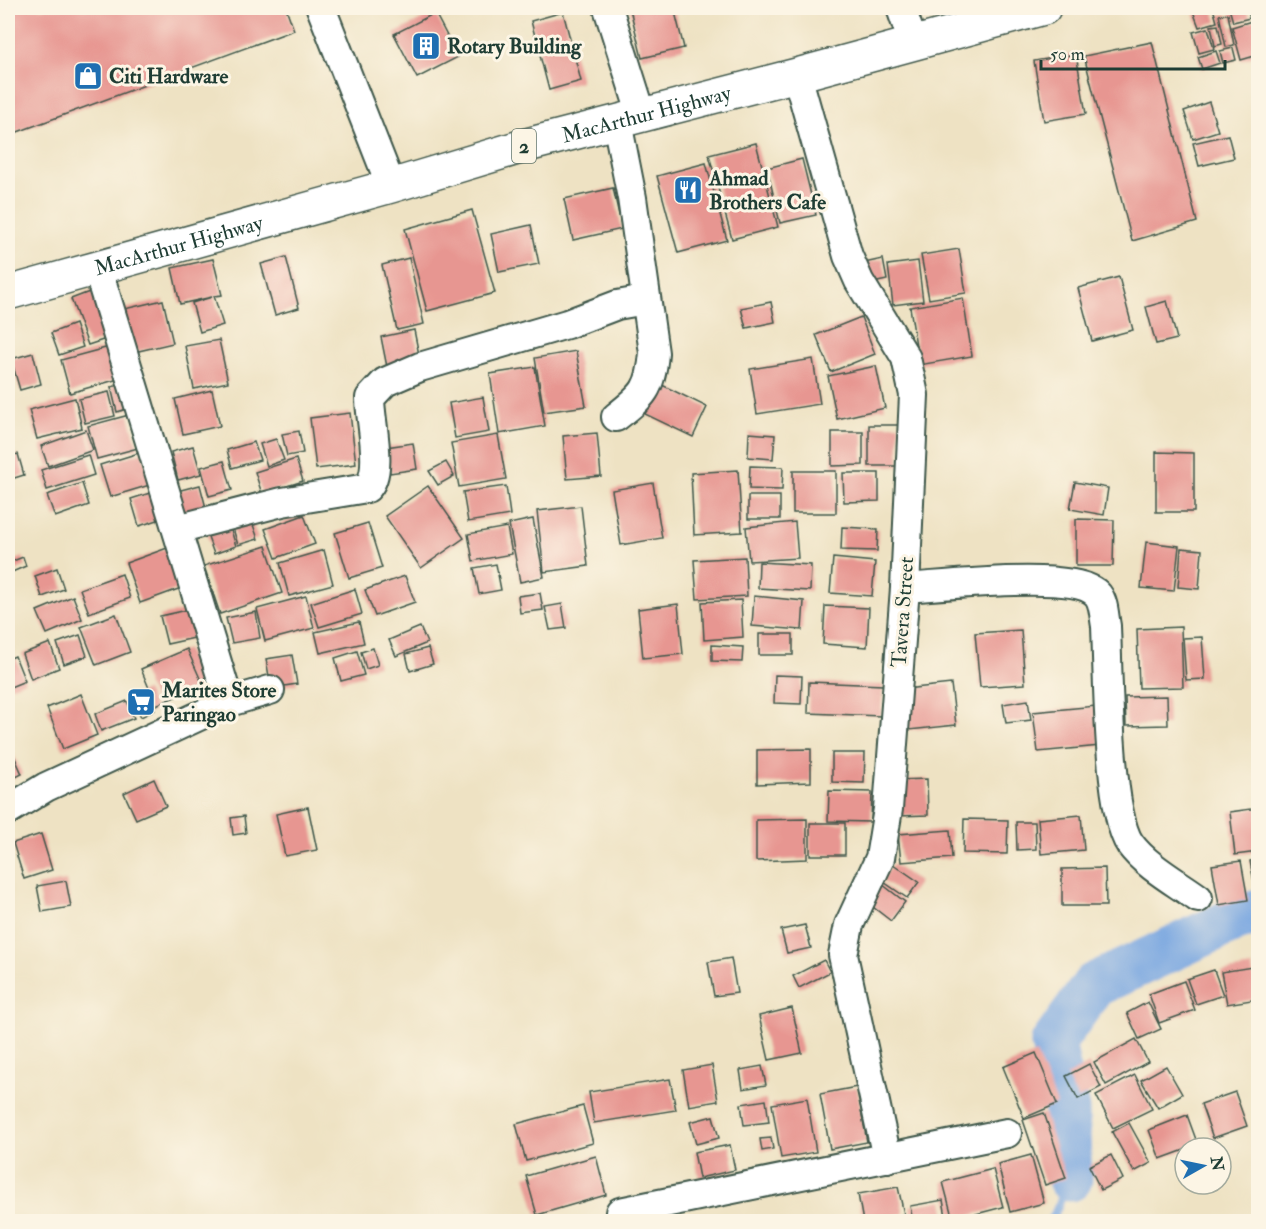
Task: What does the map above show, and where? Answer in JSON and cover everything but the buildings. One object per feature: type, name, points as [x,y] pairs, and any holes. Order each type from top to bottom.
[{"type":"highway","name":"MacArthur Highway","points":[[8,292],[392,186],[464,162],[1044,8]]},
{"type":"street","points":[[321,8],[392,186]]},
{"type":"street","points":[[608,8],[629,119],[632,198],[654,353],[652,377],[640,399],[616,417]]},
{"type":"street","points":[[901,8],[913,44]]},
{"type":"street","name":"Tavera Street","points":[[797,75],[848,256],[859,281],[896,339],[911,374],[914,396],[905,588],[892,778],[885,834],[880,858],[849,925],[843,955],[887,1158]]},
{"type":"street","points":[[97,267],[229,702]]},
{"type":"street","points":[[177,529],[282,502],[367,488],[373,482],[378,466],[370,424],[370,398],[385,382],[420,368],[567,324],[617,305],[646,300]]},
{"type":"street","points":[[905,588],[1052,580],[1087,586],[1097,594],[1102,603],[1106,626],[1117,800],[1126,837],[1138,854],[1198,898]]},
{"type":"street","points":[[8,810],[46,787],[229,702],[270,690]]},
{"type":"street","points":[[620,1212],[1007,1133]]},
{"type":"waterway","points":[[1070,1179],[1067,1110],[1053,1043],[1094,985],[1236,919],[1258,912]]},
{"type":"waterway","points":[[1048,1222],[1053,1217],[1070,1179]]},
{"type":"place","name":"Rotary Building","points":[[426,46]]},
{"type":"place","name":"Citi Hardware","points":[[88,76]]},
{"type":"place","name":"Ahmad Brothers Cafe","points":[[688,190]]},
{"type":"place","name":"Marites Store Paringao","points":[[141,702]]}]
